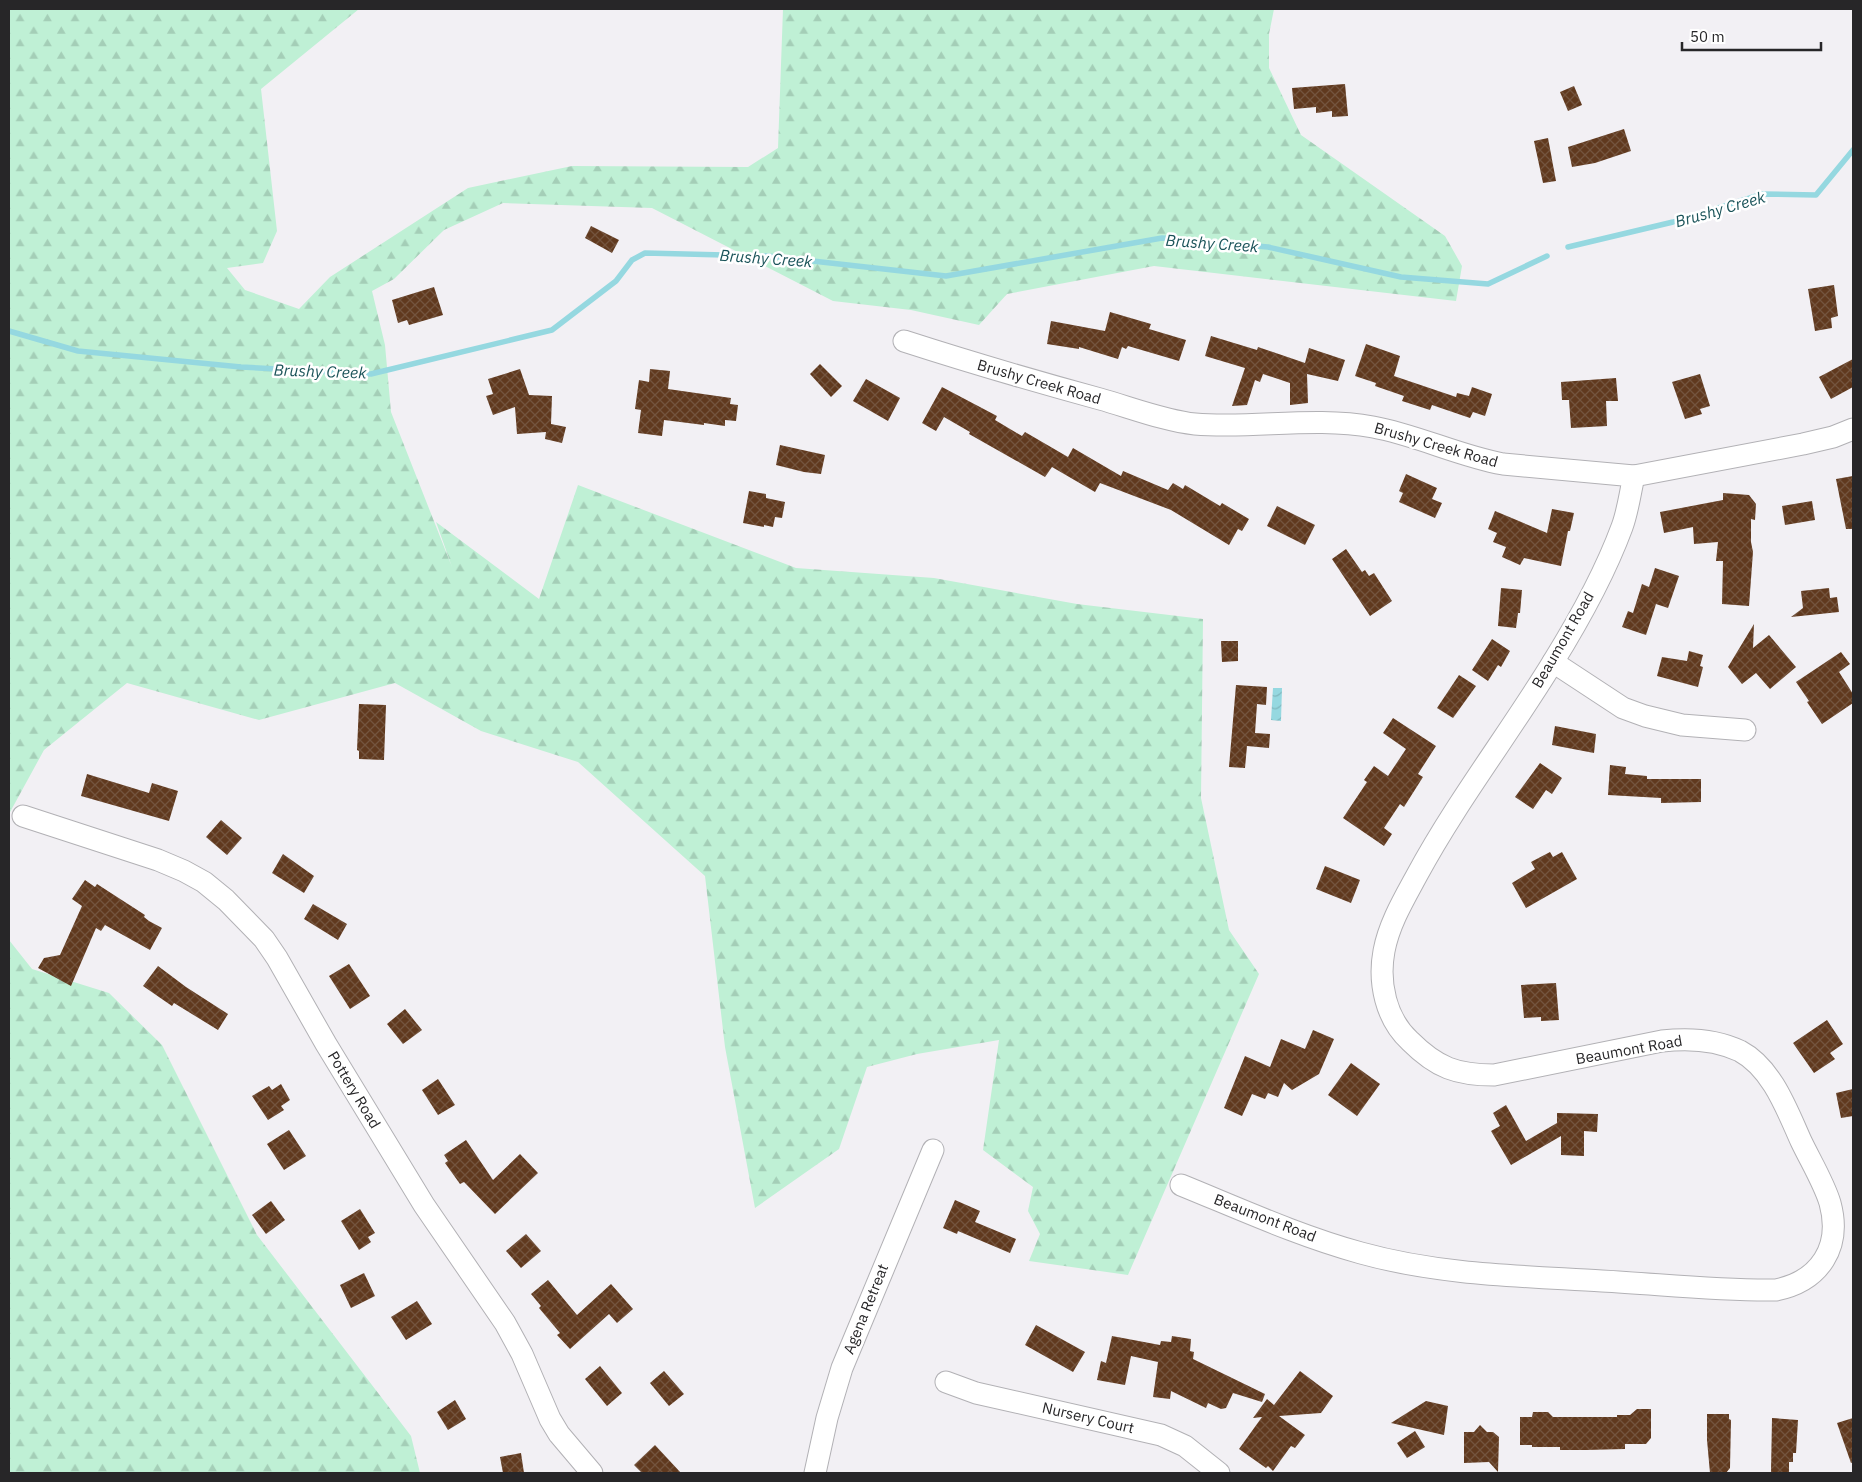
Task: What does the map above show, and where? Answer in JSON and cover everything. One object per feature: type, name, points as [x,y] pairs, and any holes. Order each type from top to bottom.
[{"type":"street","name":"Brushy Creek Road","points":[[904,341],[968,362],[1181,422],[1236,425],[1340,423],[1372,427],[1389,430],[1482,461],[1503,464],[1634,476],[1802,444],[1833,437],[1853,429]]},
{"type":"street","name":"Beaumont Road","points":[[1181,1185],[1291,1230],[1361,1253],[1408,1265],[1444,1270],[1496,1275],[1776,1290],[1789,1288],[1802,1282],[1824,1262],[1833,1228],[1829,1201],[1772,1083],[1758,1066],[1741,1052],[1721,1044],[1702,1040],[1682,1039],[1662,1041],[1494,1075],[1472,1075],[1451,1070],[1432,1060],[1402,1034],[1392,1019],[1386,1001],[1381,976],[1384,951],[1390,927],[1439,834],[1553,662],[1603,572],[1622,526],[1634,476]]},
{"type":"street","points":[[1553,662],[1623,708],[1645,716],[1682,725],[1745,730]]},
{"type":"street","name":"Pottery Road","points":[[23,816],[158,860],[184,871],[204,882],[226,900],[264,939],[424,1205],[505,1323],[522,1354],[558,1434],[592,1473]]},
{"type":"street","name":"Agena Retreat","points":[[815,1473],[827,1418],[842,1368],[932,1150]]},
{"type":"street","name":"Nursery Court","points":[[946,1382],[976,1393],[1162,1435],[1185,1446],[1219,1473]]},
{"type":"green space","points":[[9,9],[359,9],[261,89],[277,231],[263,263],[227,268],[245,290],[299,309],[330,277],[468,188],[572,166],[748,167],[778,148],[783,9],[1274,9],[1269,34],[1269,68],[1301,135],[1445,236],[1462,266],[1456,301],[1154,266],[1007,294],[979,325],[911,310],[833,301],[652,208],[503,203],[444,230],[394,279],[372,291],[385,345],[391,412],[452,567],[436,522],[539,599],[578,485],[796,568],[934,578],[1077,604],[1203,619],[1201,798],[1229,930],[1259,974],[1128,1275],[1029,1261],[1040,1234],[1028,1211],[1033,1187],[983,1150],[999,1040],[917,1054],[867,1067],[839,1149],[755,1208],[725,1047],[705,876],[578,762],[481,731],[395,683],[259,720],[127,683],[44,750],[9,814]]},
{"type":"green space","points":[[9,940],[32,969],[109,993],[162,1045],[257,1235],[411,1436],[420,1473],[9,1473]]},
{"type":"water","points":[[1273,688],[1282,688],[1281,721],[1271,720]]},
{"type":"building","points":[[1345,84],[1348,116],[1332,117],[1332,111],[1316,113],[1316,107],[1294,109],[1292,88]]},
{"type":"building","points":[[1574,86],[1582,105],[1568,111],[1560,92]]},
{"type":"building","points":[[1624,129],[1631,151],[1595,163],[1572,167],[1568,147]]},
{"type":"building","points":[[1548,138],[1556,181],[1543,183],[1534,141]]},
{"type":"building","points":[[591,226],[619,240],[612,253],[585,238]]},
{"type":"building","points":[[1834,285],[1838,316],[1831,318],[1832,328],[1815,331],[1808,289]]},
{"type":"building","points":[[434,287],[443,315],[409,325],[407,320],[398,323],[392,300]]},
{"type":"building","points":[[1110,312],[1151,324],[1149,329],[1186,340],[1179,361],[1128,346],[1126,349],[1122,347],[1118,359],[1079,347],[1079,349],[1047,344],[1051,321],[1105,331]]},
{"type":"building","points":[[1211,336],[1257,350],[1258,347],[1305,363],[1309,348],[1345,360],[1338,381],[1307,374],[1308,403],[1290,405],[1290,383],[1263,374],[1260,382],[1255,380],[1247,405],[1232,406],[1245,368],[1205,356]]},
{"type":"building","points":[[1366,344],[1400,356],[1394,376],[1456,397],[1457,393],[1469,396],[1472,387],[1492,394],[1485,416],[1473,412],[1470,418],[1432,405],[1430,410],[1402,401],[1404,396],[1375,386],[1376,383],[1355,376]]},
{"type":"building","points":[[1853,359],[1853,387],[1831,399],[1819,377]]},
{"type":"building","points":[[820,364],[842,386],[831,397],[810,374]]},
{"type":"building","points":[[520,369],[529,395],[552,396],[551,424],[566,427],[562,443],[545,439],[546,432],[517,434],[515,407],[493,415],[486,396],[493,394],[488,379]]},
{"type":"building","points":[[650,369],[670,371],[668,389],[731,398],[730,404],[738,405],[736,421],[725,420],[725,426],[664,420],[662,436],[638,433],[641,410],[635,409],[639,380],[649,382]]},
{"type":"building","points":[[1700,374],[1710,406],[1700,409],[1702,414],[1685,419],[1672,382]]},
{"type":"building","points":[[1616,378],[1618,401],[1606,401],[1607,426],[1571,428],[1569,400],[1562,400],[1561,382]]},
{"type":"building","points":[[866,379],[900,398],[888,421],[853,401]]},
{"type":"building","points":[[942,387],[997,416],[995,420],[1022,436],[1025,432],[1068,457],[1073,448],[1121,476],[1123,471],[1168,490],[1173,483],[1183,489],[1185,485],[1220,506],[1222,503],[1249,519],[1242,531],[1238,529],[1229,545],[1171,510],[1100,483],[1095,492],[1052,467],[1045,477],[969,434],[970,432],[944,417],[936,431],[922,423]]},
{"type":"building","points":[[780,445],[825,455],[821,474],[776,465]]},
{"type":"building","points":[[1406,474],[1437,488],[1432,499],[1442,503],[1435,518],[1399,502],[1403,493],[1399,491]]},
{"type":"building","points":[[1853,476],[1853,529],[1846,529],[1836,479]]},
{"type":"building","points":[[749,491],[766,494],[766,498],[785,502],[782,518],[775,517],[773,527],[743,523]]},
{"type":"building","points":[[1723,493],[1749,495],[1756,504],[1755,520],[1751,519],[1753,552],[1749,606],[1722,604],[1723,561],[1716,561],[1718,542],[1694,544],[1693,527],[1664,533],[1660,512],[1723,500]]},
{"type":"building","points":[[1812,501],[1815,520],[1785,525],[1782,506]]},
{"type":"building","points":[[1277,506],[1315,525],[1305,545],[1267,526]]},
{"type":"building","points":[[1552,509],[1574,513],[1570,531],[1568,531],[1561,566],[1524,558],[1520,565],[1502,557],[1506,547],[1493,542],[1497,533],[1488,529],[1495,511],[1547,533]]},
{"type":"building","points":[[1346,549],[1362,572],[1365,570],[1369,576],[1374,573],[1392,601],[1370,616],[1332,559]]},
{"type":"building","points":[[1655,568],[1679,576],[1668,608],[1656,604],[1646,635],[1622,627],[1628,611],[1633,613],[1642,584],[1649,587]]},
{"type":"building","points":[[1501,588],[1522,590],[1520,613],[1518,613],[1516,628],[1498,626]]},
{"type":"building","points":[[1829,588],[1830,598],[1837,597],[1839,612],[1791,617],[1803,608],[1801,591]]},
{"type":"building","points":[[1754,624],[1753,648],[1769,635],[1796,667],[1770,689],[1756,673],[1742,684],[1728,667]]},
{"type":"building","points":[[1492,639],[1510,651],[1501,667],[1498,665],[1488,681],[1472,670]]},
{"type":"building","points":[[1221,641],[1238,641],[1238,661],[1222,662]]},
{"type":"building","points":[[1689,651],[1703,655],[1700,666],[1703,667],[1698,687],[1657,676],[1662,657],[1687,661]]},
{"type":"building","points":[[1841,652],[1850,664],[1839,672],[1853,694],[1853,703],[1822,724],[1796,682]]},
{"type":"building","points":[[1459,675],[1476,686],[1453,718],[1437,708]]},
{"type":"building","points":[[1236,685],[1267,687],[1266,705],[1257,704],[1255,733],[1270,734],[1269,748],[1247,746],[1245,768],[1229,767]]},
{"type":"building","points":[[359,704],[386,705],[384,760],[359,759],[359,751],[357,750]]},
{"type":"building","points":[[1393,718],[1436,746],[1418,774],[1423,777],[1404,807],[1400,804],[1384,828],[1392,834],[1384,846],[1343,818],[1367,782],[1364,780],[1374,766],[1388,776],[1406,749],[1383,733]]},
{"type":"building","points":[[1555,726],[1596,734],[1594,753],[1552,745]]},
{"type":"building","points":[[1540,763],[1562,778],[1552,794],[1546,790],[1533,809],[1515,797]]},
{"type":"building","points":[[1610,765],[1626,767],[1625,774],[1647,776],[1647,779],[1701,779],[1701,802],[1661,803],[1661,798],[1608,795]]},
{"type":"building","points":[[87,774],[149,793],[152,783],[178,791],[169,821],[81,796]]},
{"type":"building","points":[[221,820],[242,838],[227,855],[206,837]]},
{"type":"building","points":[[1550,852],[1553,857],[1562,852],[1577,879],[1526,908],[1512,883],[1535,869],[1531,862]]},
{"type":"building","points":[[283,854],[314,876],[304,893],[272,873]]},
{"type":"building","points":[[1325,866],[1360,880],[1351,903],[1316,889]]},
{"type":"building","points":[[85,880],[95,887],[97,884],[162,928],[150,950],[105,925],[101,931],[96,928],[71,986],[38,968],[44,958],[60,955],[82,906],[72,899]]},
{"type":"building","points":[[313,904],[347,924],[338,940],[304,919]]},
{"type":"building","points":[[349,964],[370,996],[350,1009],[329,976]]},
{"type":"building","points":[[158,966],[228,1014],[218,1030],[174,1003],[172,1006],[143,986]]},
{"type":"building","points":[[1556,983],[1559,1020],[1541,1021],[1541,1017],[1524,1018],[1521,985]]},
{"type":"building","points":[[405,1009],[422,1030],[403,1044],[387,1024]]},
{"type":"building","points":[[1827,1020],[1843,1044],[1830,1053],[1835,1059],[1814,1073],[1793,1043]]},
{"type":"building","points":[[1313,1030],[1334,1039],[1319,1074],[1292,1090],[1284,1083],[1278,1097],[1268,1093],[1265,1099],[1252,1094],[1242,1116],[1224,1108],[1245,1056],[1270,1067],[1281,1039],[1305,1049]]},
{"type":"building","points":[[1351,1063],[1380,1084],[1357,1116],[1328,1095]]},
{"type":"building","points":[[438,1079],[455,1105],[438,1115],[422,1090]]},
{"type":"building","points":[[281,1084],[290,1100],[281,1106],[284,1110],[268,1120],[252,1096],[269,1086],[272,1090]]},
{"type":"building","points":[[1853,1089],[1853,1116],[1841,1118],[1836,1093]]},
{"type":"building","points":[[1506,1105],[1526,1141],[1557,1123],[1557,1113],[1598,1114],[1597,1132],[1584,1131],[1584,1156],[1561,1155],[1561,1136],[1511,1165],[1491,1131],[1500,1126],[1493,1113]]},
{"type":"building","points":[[289,1130],[306,1156],[284,1170],[267,1144]]},
{"type":"building","points":[[466,1140],[493,1180],[520,1154],[538,1173],[495,1214],[464,1182],[460,1184],[445,1163],[448,1161],[444,1155]]},
{"type":"building","points":[[955,1200],[980,1211],[975,1222],[1016,1239],[1010,1253],[958,1231],[957,1234],[943,1228]]},
{"type":"building","points":[[271,1201],[285,1220],[266,1234],[252,1215]]},
{"type":"building","points":[[360,1209],[375,1233],[368,1237],[371,1242],[359,1250],[341,1221]]},
{"type":"building","points":[[526,1234],[541,1251],[521,1268],[506,1251]]},
{"type":"building","points":[[364,1273],[375,1296],[351,1308],[340,1285]]},
{"type":"building","points":[[548,1280],[577,1315],[611,1284],[633,1309],[617,1323],[609,1314],[570,1349],[557,1335],[560,1333],[539,1308],[541,1306],[531,1294]]},
{"type":"building","points":[[417,1301],[432,1324],[406,1340],[391,1317]]},
{"type":"building","points":[[1036,1325],[1085,1352],[1073,1372],[1025,1345]]},
{"type":"building","points":[[1112,1336],[1160,1345],[1161,1341],[1171,1342],[1172,1336],[1191,1339],[1190,1351],[1194,1352],[1193,1359],[1265,1394],[1262,1402],[1233,1393],[1226,1408],[1221,1409],[1208,1403],[1206,1408],[1171,1391],[1170,1399],[1153,1397],[1158,1362],[1131,1356],[1125,1385],[1097,1380],[1101,1361],[1106,1363]]},
{"type":"building","points":[[600,1366],[622,1393],[607,1406],[585,1379]]},
{"type":"building","points":[[664,1371],[684,1394],[669,1406],[650,1383]]},
{"type":"building","points":[[1300,1371],[1333,1396],[1321,1413],[1279,1416],[1305,1435],[1295,1448],[1291,1446],[1273,1471],[1239,1449],[1262,1417],[1253,1418],[1267,1399],[1274,1405]]},
{"type":"building","points":[[455,1400],[466,1419],[448,1430],[437,1412]]},
{"type":"building","points":[[1426,1401],[1448,1406],[1444,1435],[1391,1423]]},
{"type":"building","points":[[1637,1409],[1651,1409],[1651,1438],[1646,1444],[1625,1444],[1625,1449],[1586,1450],[1560,1450],[1560,1447],[1520,1445],[1520,1417],[1532,1417],[1533,1412],[1548,1412],[1553,1417],[1617,1417],[1617,1415],[1630,1415]]},
{"type":"building","points":[[1707,1414],[1729,1414],[1729,1419],[1731,1420],[1730,1468],[1726,1473],[1710,1473]]},
{"type":"building","points":[[1772,1418],[1798,1420],[1796,1453],[1793,1453],[1793,1462],[1789,1462],[1789,1472],[1771,1472]]},
{"type":"building","points":[[1853,1418],[1853,1462],[1851,1463],[1837,1423]]},
{"type":"building","points":[[1480,1425],[1487,1432],[1493,1432],[1499,1437],[1498,1472],[1489,1462],[1464,1463],[1464,1432],[1474,1432]]},
{"type":"building","points":[[1415,1431],[1425,1447],[1407,1458],[1397,1443]]},
{"type":"building","points":[[655,1445],[681,1473],[642,1473],[634,1465]]},
{"type":"building","points":[[521,1453],[524,1473],[503,1473],[500,1457]]},
{"type":"waterway","name":"Brushy Creek","points":[[1568,247],[1673,222],[1762,194],[1816,195],[1853,150]]},
{"type":"waterway","name":"Brushy Creek","points":[[9,331],[78,351],[241,367],[371,374],[552,330],[616,281],[632,260],[645,253],[768,256],[946,276],[1162,238],[1268,247],[1401,277],[1488,284],[1547,256]]}]
